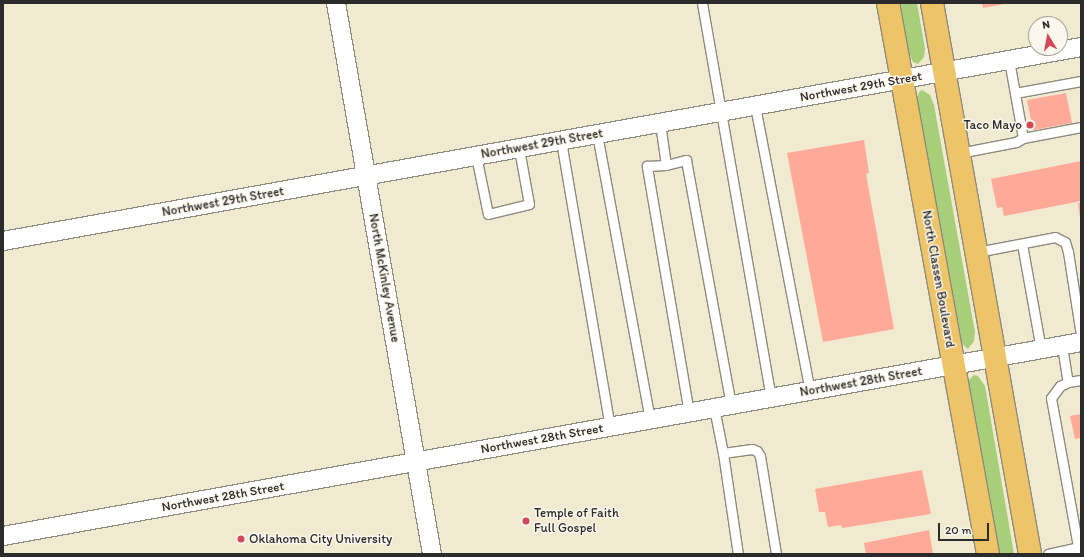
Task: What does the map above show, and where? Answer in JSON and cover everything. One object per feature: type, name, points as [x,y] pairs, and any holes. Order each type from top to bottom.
[{"type":"main road","name":"North Classen Boulevard","points":[[888,3],[988,554]]},
{"type":"main road","points":[[932,3],[1030,554]]},
{"type":"street","name":"North McKinley Avenue","points":[[336,3],[432,554]]},
{"type":"street","name":"Northwest 29th Street","points":[[3,241],[1081,47]]},
{"type":"street","name":"Northwest 28th Street","points":[[3,536],[1081,342]]},
{"type":"lane","points":[[702,3],[771,398]]},
{"type":"lane","points":[[1009,60],[1023,138]]},
{"type":"lane","points":[[1015,93],[1081,81]]},
{"type":"lane","points":[[755,106],[810,391]]},
{"type":"lane","points":[[660,123],[666,165]]},
{"type":"lane","points":[[959,153],[1016,142],[1023,138],[1081,127]]},
{"type":"lane","points":[[597,134],[650,420]]},
{"type":"lane","points":[[561,141],[610,427]]},
{"type":"lane","points":[[476,156],[488,214],[529,204],[519,148]]},
{"type":"lane","points":[[689,413],[647,166],[666,165],[686,160],[723,407],[723,453],[738,554]]},
{"type":"lane","points":[[977,252],[1055,237],[1065,242],[1068,252],[1081,335]]},
{"type":"lane","points":[[1022,244],[1041,350]]},
{"type":"lane","points":[[1062,346],[1068,382]]},
{"type":"lane","points":[[1048,554],[1079,550],[1051,398],[1060,386],[1068,382],[1081,380]]},
{"type":"lane","points":[[723,453],[743,450],[757,450],[760,456],[776,554]]},
{"type":"green space","points":[[899,3],[917,3],[925,49],[924,57],[918,64],[913,62],[908,51]]},
{"type":"green space","points":[[922,90],[930,95],[934,105],[975,332],[974,341],[968,349],[960,342],[916,102],[919,92]]},
{"type":"green space","points":[[974,375],[978,376],[985,386],[1014,554],[997,554],[968,387],[968,381]]},
{"type":"building","points":[[982,3],[1004,3],[1004,4],[983,8]]},
{"type":"building","points":[[1066,93],[1072,123],[1033,130],[1027,100]]},
{"type":"building","points":[[864,140],[869,173],[866,174],[894,329],[823,342],[787,153]]},
{"type":"building","points":[[1081,161],[1081,201],[1004,216],[1002,207],[997,208],[991,179]]},
{"type":"building","points":[[1078,203],[1081,203],[1081,217],[1080,217]]},
{"type":"building","points":[[1081,414],[1081,438],[1075,439],[1070,416]]},
{"type":"building","points":[[922,470],[931,514],[842,528],[841,525],[828,527],[825,512],[819,512],[815,489]]},
{"type":"building","points":[[929,530],[933,554],[866,554],[864,543]]},
{"type":"place","name":"Taco Mayo","points":[[1030,125]]},
{"type":"place","name":"Temple of Faith Full Gospel","points":[[526,521]]},
{"type":"place","name":"Oklahoma City University","points":[[241,539]]}]
